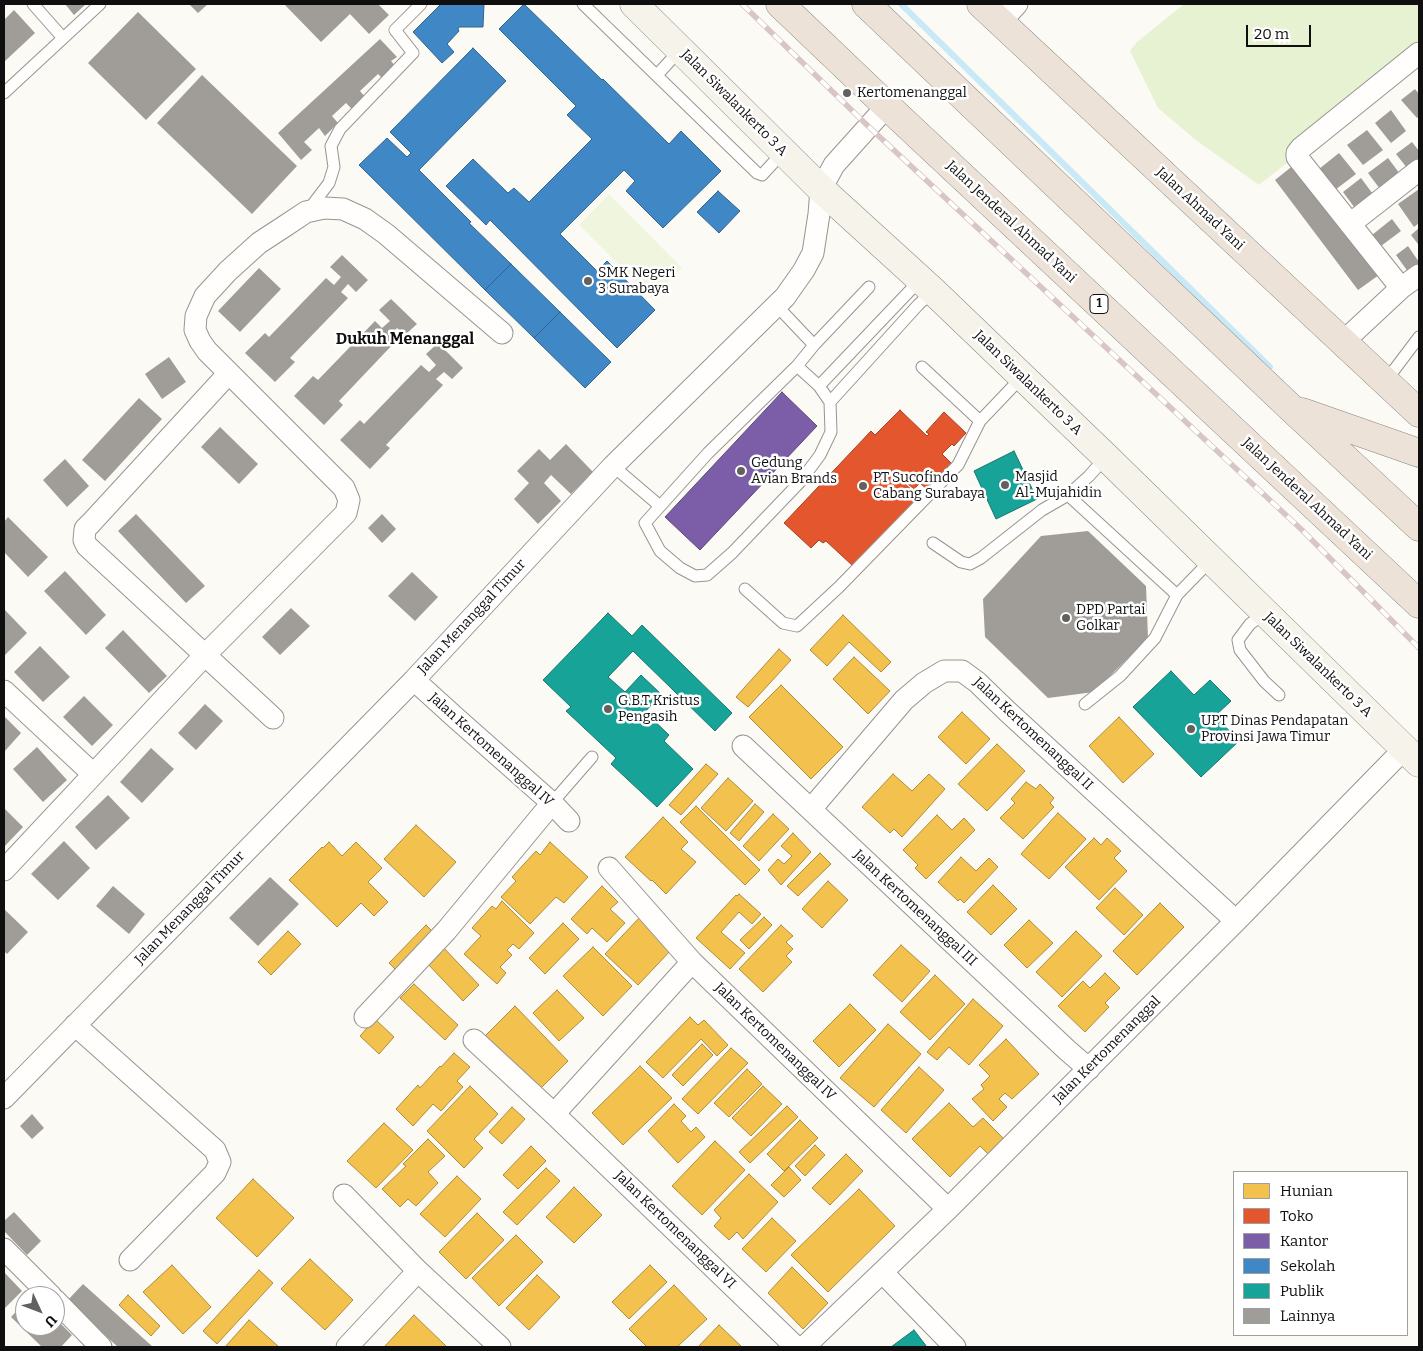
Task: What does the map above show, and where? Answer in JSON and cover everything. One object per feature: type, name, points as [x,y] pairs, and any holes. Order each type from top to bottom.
[{"type":"highway","name":"Jalan Jenderal Ahmad Yani","points":[[780,4],[1419,604]]},
{"type":"highway","points":[[866,4],[1419,528]]},
{"type":"highway","name":"Jalan Ahmad Yani","points":[[1000,10],[1342,342],[1419,413]]},
{"type":"highway","points":[[1292,409],[1419,453]]},
{"type":"main road","name":"Jalan Siwalankerto 3 A","points":[[634,4],[821,189],[1106,457],[1412,756]]},
{"type":"street","points":[[1401,288],[1297,157],[1301,148],[1419,53]]},
{"type":"street","name":"Jalan Menanggal Timur","points":[[4,1098],[414,680],[613,466],[785,297],[813,253],[821,189],[834,165],[888,106]]},
{"type":"street","points":[[1350,224],[1419,170]]},
{"type":"street","points":[[4,870],[205,655],[346,513],[349,500],[344,488],[206,351],[195,330],[196,316],[205,296],[228,271],[259,243],[306,212],[324,208],[343,208],[365,218],[386,234],[502,333]]},
{"type":"street","points":[[1342,342],[1401,288],[1419,275]]},
{"type":"street","points":[[229,373],[90,523],[85,529],[84,540],[87,546],[273,718]]},
{"type":"street","name":"Jalan Kertomenanggal II","points":[[811,810],[904,700],[924,683],[944,671],[962,671],[978,682],[1008,712],[1236,922]]},
{"type":"street","name":"Jalan Kertomenanggal IV","points":[[414,680],[569,820]]},
{"type":"street","points":[[4,691],[93,774]]},
{"type":"street","name":"Jalan Kertomenanggal III","points":[[743,746],[1089,1069]]},
{"type":"street","name":"Jalan Kertomenanggal","points":[[804,1347],[883,1273],[1236,922],[1412,756]]},
{"type":"street","points":[[365,1018],[446,931],[552,803]]},
{"type":"street","name":"Jalan Kertomenanggal IV","points":[[609,868],[692,962],[948,1209]]},
{"type":"street","points":[[554,1114],[692,962]]},
{"type":"street","points":[[75,1024],[215,1150],[220,1162],[216,1173],[130,1260]]},
{"type":"street","name":"Jalan Kertomenanggal VI","points":[[474,1040],[554,1114],[796,1347]]},
{"type":"street","points":[[344,1195],[418,1271],[500,1347]]},
{"type":"street","points":[[4,1248],[41,1286]]},
{"type":"street","points":[[347,1347],[418,1271]]},
{"type":"street","points":[[883,1273],[955,1347]]},
{"type":"street","points":[[65,1313],[90,1344]]},
{"type":"lane","points":[[33,4],[63,38]]},
{"type":"lane","points":[[4,93],[100,4]]},
{"type":"lane","points":[[306,212],[329,183],[334,167],[331,146],[340,130],[413,53],[395,30],[421,4]]},
{"type":"lane","points":[[582,4],[760,175],[783,152]]},
{"type":"lane","points":[[657,75],[680,50]]},
{"type":"lane","points":[[819,386],[926,286]]},
{"type":"lane","points":[[830,402],[918,305],[926,286]]},
{"type":"lane","points":[[797,366],[819,386],[830,402],[831,432],[820,456],[800,482],[732,553],[707,575],[695,576],[680,568],[660,551],[645,523],[708,453],[797,366],[814,345],[869,287]]},
{"type":"lane","points":[[776,305],[814,345]]},
{"type":"lane","points":[[1385,382],[1419,337]]},
{"type":"lane","points":[[922,367],[980,421]]},
{"type":"lane","points":[[746,589],[783,624],[797,626],[839,587],[958,465],[980,421],[1022,377]]},
{"type":"lane","points":[[932,543],[961,562],[970,564],[981,558],[1042,510],[1068,495],[1106,457]]},
{"type":"lane","points":[[613,466],[660,506]]},
{"type":"lane","points":[[1068,495],[1177,595]]},
{"type":"lane","points":[[1084,704],[1120,676],[1155,638],[1177,595],[1211,560]]},
{"type":"lane","points":[[1265,613],[1250,624],[1238,640],[1240,650],[1264,681],[1279,695]]},
{"type":"lane","points":[[552,803],[592,757]]},
{"type":"green space","points":[[1184,4],[1419,4],[1419,58],[1259,185],[1197,141],[1158,108],[1130,51],[1137,42]]},
{"type":"green space","points":[[609,194],[682,268],[652,298],[579,225]]},
{"type":"building: Hunian","points":[[843,615],[891,662],[881,672],[849,642],[827,666],[810,650]]},
{"type":"building: Hunian","points":[[779,649],[791,660],[748,707],[736,697]]},
{"type":"building: Hunian","points":[[854,657],[890,691],[868,714],[833,679]]},
{"type":"building: Hunian","points":[[781,685],[843,747],[811,779],[749,717]]},
{"type":"building: Hunian","points":[[962,712],[990,739],[966,764],[938,737]]},
{"type":"building: Hunian","points":[[1119,717],[1154,754],[1123,783],[1089,746]]},
{"type":"building: Hunian","points":[[997,744],[1025,771],[987,811],[958,784]]},
{"type":"building: Hunian","points":[[706,764],[718,774],[681,815],[669,805]]},
{"type":"building: Hunian","points":[[893,774],[912,791],[929,774],[945,789],[902,837],[894,829],[890,833],[862,807]]},
{"type":"building: Hunian","points":[[728,778],[753,801],[726,831],[701,808]]},
{"type":"building: Hunian","points":[[1026,782],[1036,789],[1040,784],[1054,798],[1050,803],[1054,807],[1023,839],[1000,818],[1015,803],[1011,799]]},
{"type":"building: Hunian","points":[[755,804],[764,812],[739,841],[730,833]]},
{"type":"building: Hunian","points":[[696,806],[760,870],[745,885],[680,822]]},
{"type":"building: Hunian","points":[[1058,813],[1086,839],[1049,879],[1021,854]]},
{"type":"building: Hunian","points":[[773,814],[789,829],[759,861],[743,846]]},
{"type":"building: Hunian","points":[[937,815],[952,830],[964,818],[975,830],[926,879],[915,868],[918,865],[903,850]]},
{"type":"building: Hunian","points":[[663,817],[688,842],[681,849],[696,862],[666,894],[625,857]]},
{"type":"building: Hunian","points":[[416,825],[456,862],[424,897],[384,859]]},
{"type":"building: Hunian","points":[[793,833],[811,852],[781,885],[768,870],[778,859],[784,864],[792,856],[781,846]]},
{"type":"building: Hunian","points":[[1094,838],[1101,845],[1107,838],[1121,851],[1114,858],[1127,871],[1099,900],[1065,867]]},
{"type":"building: Hunian","points":[[329,842],[342,856],[356,842],[382,868],[368,882],[388,902],[374,916],[361,903],[337,927],[289,880]]},
{"type":"building: Hunian","points":[[550,842],[588,877],[564,903],[556,897],[530,924],[501,897],[516,881],[512,877],[536,851],[540,855]]},
{"type":"building: Hunian","points":[[820,853],[831,864],[798,896],[787,886]]},
{"type":"building: Hunian","points":[[961,857],[976,871],[989,858],[998,867],[964,903],[960,899],[958,901],[938,882]]},
{"type":"building: Hunian","points":[[828,881],[848,900],[822,928],[802,909]]},
{"type":"building: Hunian","points":[[993,885],[1017,909],[991,935],[967,912]]},
{"type":"building: Hunian","points":[[602,886],[618,902],[610,909],[625,923],[607,942],[592,928],[587,934],[571,919]]},
{"type":"building: Hunian","points":[[1115,888],[1143,915],[1124,935],[1096,908]]},
{"type":"building: Hunian","points":[[739,894],[761,914],[752,924],[739,912],[721,932],[745,953],[730,969],[696,938]]},
{"type":"building: Hunian","points":[[502,901],[534,933],[519,949],[513,944],[507,950],[512,955],[500,967],[506,973],[497,984],[464,954],[481,936],[472,928],[492,906],[496,909]]},
{"type":"building: Hunian","points":[[1160,903],[1184,927],[1137,975],[1113,951]]},
{"type":"building: Hunian","points":[[640,917],[673,948],[638,985],[605,954]]},
{"type":"building: Hunian","points":[[764,917],[772,925],[749,949],[740,940]]},
{"type":"building: Hunian","points":[[1029,920],[1053,943],[1027,968],[1004,945]]},
{"type":"building: Hunian","points":[[563,923],[579,939],[545,974],[529,958]]},
{"type":"building: Hunian","points":[[426,925],[437,936],[400,974],[389,963]]},
{"type":"building: Hunian","points":[[781,925],[793,936],[786,942],[793,949],[786,956],[792,962],[763,992],[739,969]]},
{"type":"building: Hunian","points":[[288,931],[301,944],[271,975],[258,962]]},
{"type":"building: Hunian","points":[[1076,931],[1102,956],[1062,997],[1036,972]]},
{"type":"building: Hunian","points":[[441,945],[479,985],[463,1001],[425,961]]},
{"type":"building: Hunian","points":[[901,945],[930,971],[902,1002],[873,975]]},
{"type":"building: Hunian","points":[[593,947],[632,986],[603,1016],[563,976]]},
{"type":"building: Hunian","points":[[1105,973],[1120,988],[1105,1003],[1109,1007],[1085,1032],[1058,1006],[1083,981],[1090,988]]},
{"type":"building: Hunian","points":[[935,975],[965,1004],[930,1040],[900,1012]]},
{"type":"building: Hunian","points":[[414,984],[458,1025],[445,1040],[400,998]]},
{"type":"building: Hunian","points":[[557,990],[584,1018],[559,1041],[533,1013]]},
{"type":"building: Hunian","points":[[973,999],[1003,1026],[969,1065],[949,1047],[937,1060],[927,1052]]},
{"type":"building: Hunian","points":[[850,1004],[876,1030],[839,1067],[813,1041]]},
{"type":"building: Hunian","points":[[515,1006],[568,1061],[536,1093],[483,1038]]},
{"type":"building: Hunian","points":[[690,1017],[698,1025],[704,1020],[728,1045],[717,1056],[701,1039],[663,1078],[646,1062]]},
{"type":"building: Hunian","points":[[375,1019],[394,1037],[379,1054],[360,1036]]},
{"type":"building: Hunian","points":[[888,1024],[921,1054],[874,1107],[840,1078]]},
{"type":"building: Hunian","points":[[1006,1039],[1039,1074],[1012,1099],[1005,1093],[999,1099],[1007,1107],[993,1121],[972,1099],[984,1089],[981,1085],[990,1076],[979,1065]]},
{"type":"building: Hunian","points":[[702,1044],[713,1055],[683,1086],[672,1075]]},
{"type":"building: Hunian","points":[[731,1048],[748,1063],[698,1114],[682,1099]]},
{"type":"building: Hunian","points":[[454,1053],[470,1067],[457,1081],[463,1087],[441,1111],[433,1104],[413,1126],[396,1109],[418,1085],[420,1088]]},
{"type":"building: Hunian","points":[[640,1066],[672,1098],[623,1145],[592,1113]]},
{"type":"building: Hunian","points":[[919,1067],[944,1090],[906,1133],[881,1110]]},
{"type":"building: Hunian","points":[[747,1069],[762,1084],[729,1117],[714,1103]]},
{"type":"building: Hunian","points":[[470,1086],[498,1114],[474,1139],[483,1148],[464,1168],[427,1131]]},
{"type":"building: Hunian","points":[[763,1086],[782,1104],[751,1136],[732,1118]]},
{"type":"building: Hunian","points":[[949,1103],[973,1127],[983,1118],[1006,1141],[990,1156],[980,1146],[950,1177],[912,1139]]},
{"type":"building: Hunian","points":[[674,1104],[686,1116],[681,1121],[691,1132],[696,1127],[705,1137],[678,1163],[648,1131]]},
{"type":"building: Hunian","points":[[787,1106],[798,1117],[750,1163],[739,1152]]},
{"type":"building: Hunian","points":[[512,1107],[525,1119],[502,1144],[489,1132]]},
{"type":"building: Hunian","points":[[800,1120],[818,1138],[784,1171],[767,1154]]},
{"type":"building: Hunian","points":[[384,1123],[413,1150],[376,1188],[347,1161]]},
{"type":"building: Hunian","points":[[428,1139],[445,1156],[428,1172],[438,1183],[416,1206],[408,1199],[400,1207],[382,1189],[406,1166],[403,1164]]},
{"type":"building: Hunian","points":[[715,1141],[745,1170],[702,1215],[672,1186]]},
{"type":"building: Hunian","points":[[815,1145],[825,1155],[805,1176],[795,1166]]},
{"type":"building: Hunian","points":[[531,1146],[546,1161],[518,1189],[503,1175]]},
{"type":"building: Hunian","points":[[846,1154],[863,1171],[830,1205],[812,1188]]},
{"type":"building: Hunian","points":[[789,1167],[801,1180],[784,1197],[771,1185]]},
{"type":"building: Hunian","points":[[546,1168],[560,1181],[517,1225],[503,1212]]},
{"type":"building: Hunian","points":[[749,1174],[778,1202],[743,1239],[737,1232],[729,1240],[714,1226],[721,1218],[714,1210]]},
{"type":"building: Hunian","points":[[457,1176],[481,1199],[445,1237],[420,1214]]},
{"type":"building: Hunian","points":[[253,1179],[294,1218],[257,1257],[216,1218]]},
{"type":"building: Hunian","points":[[574,1187],[602,1215],[574,1243],[546,1217]]},
{"type":"building: Hunian","points":[[859,1189],[895,1226],[828,1292],[791,1255]]},
{"type":"building: Hunian","points":[[477,1213],[504,1240],[466,1279],[439,1252]]},
{"type":"building: Hunian","points":[[772,1218],[796,1241],[766,1272],[742,1249]]},
{"type":"building: Hunian","points":[[516,1235],[543,1262],[499,1306],[472,1278]]},
{"type":"building: Hunian","points":[[310,1259],[353,1300],[325,1330],[281,1289]]},
{"type":"building: Hunian","points":[[172,1265],[211,1307],[183,1334],[143,1292]]},
{"type":"building: Hunian","points":[[650,1265],[667,1282],[629,1319],[612,1302]]},
{"type":"building: Hunian","points":[[792,1267],[828,1303],[803,1329],[768,1293]]},
{"type":"building: Hunian","points":[[259,1270],[273,1283],[217,1344],[203,1331]]},
{"type":"building: Hunian","points":[[537,1275],[560,1297],[529,1330],[506,1308]]},
{"type":"building: Hunian","points":[[674,1285],[707,1319],[677,1347],[647,1347],[629,1329]]},
{"type":"building: Hunian","points":[[128,1295],[160,1326],[151,1336],[119,1305]]},
{"type":"building: Hunian","points":[[414,1315],[447,1347],[384,1347]]},
{"type":"building: Hunian","points":[[249,1320],[279,1347],[225,1347]]},
{"type":"building: Hunian","points":[[719,1325],[742,1347],[698,1347]]},
{"type":"building: Toko","name":"PT Sucofindo Cabang Surabaya","points":[[900,410],[927,436],[929,434],[926,432],[944,412],[966,433],[954,446],[952,444],[942,454],[954,466],[930,492],[920,483],[914,489],[900,477],[919,497],[853,566],[826,541],[823,543],[819,540],[811,548],[784,523],[871,431],[875,435]]},
{"type":"building: Kantor","name":"Gedung Avian Brands","points":[[782,392],[817,426],[700,550],[665,517]]},
{"type":"building: Sekolah","points":[[441,4],[484,4],[483,27],[459,27],[459,31],[447,44],[454,52],[442,63],[413,32]]},
{"type":"building: Sekolah","points":[[524,4],[669,144],[681,131],[721,171],[663,228],[626,191],[635,181],[624,170],[560,234],[597,271],[607,261],[655,310],[617,348],[490,220],[486,225],[446,186],[473,159],[508,193],[514,188],[529,202],[592,139],[567,115],[576,106],[499,29]]},
{"type":"building: Sekolah","points":[[473,48],[506,81],[419,170],[511,264],[485,290],[359,165],[387,138],[407,157],[411,153],[390,132]]},
{"type":"building: Sekolah","points":[[718,191],[740,211],[719,233],[697,212]]},
{"type":"building: Sekolah","points":[[511,264],[560,312],[534,338],[485,290]]},
{"type":"building: Sekolah","points":[[560,312],[611,362],[585,388],[534,338]]},
{"type":"building: Publik","name":"Masjid Al-Mujahidin","points":[[1014,451],[1037,499],[996,519],[974,471]]},
{"type":"building: Publik","name":"G.B.T Kristus Pengasih","points":[[608,613],[632,636],[642,625],[732,713],[715,731],[633,651],[608,677],[625,692],[641,675],[661,694],[645,712],[669,735],[664,741],[693,769],[657,807],[611,764],[616,758],[566,711],[571,707],[543,680]]},
{"type":"building: Publik","name":"UPT Dinas Pendapatan Provinsi Jawa Timur","points":[[1171,671],[1194,695],[1210,680],[1231,701],[1215,716],[1239,741],[1201,777],[1133,707]]},
{"type":"building: Publik","points":[[914,1330],[927,1347],[891,1347]]},
{"type":"building: Lainnya","points":[[65,4],[86,4],[74,15]]},
{"type":"building: Lainnya","points":[[189,4],[208,4],[198,13]]},
{"type":"building: Lainnya","points":[[284,4],[378,4],[389,15],[369,34],[350,14],[321,42]]},
{"type":"building: Lainnya","points":[[14,10],[35,33],[4,62],[4,20]]},
{"type":"building: Lainnya","points":[[138,12],[196,69],[146,120],[88,63]]},
{"type":"building: Lainnya","points":[[380,39],[397,57],[391,61],[397,68],[384,80],[378,74],[360,91],[366,98],[353,110],[346,103],[332,116],[338,123],[325,136],[319,128],[304,142],[312,150],[301,160],[278,133]]},
{"type":"building: Lainnya","points":[[202,75],[297,166],[252,214],[157,123]]},
{"type":"building: Lainnya","points":[[1415,89],[1419,94],[1419,116],[1417,118],[1401,100]]},
{"type":"building: Lainnya","points":[[1391,110],[1406,131],[1391,143],[1375,123]]},
{"type":"building: Lainnya","points":[[1367,130],[1383,150],[1363,165],[1347,145]]},
{"type":"building: Lainnya","points":[[1412,142],[1419,151],[1419,167],[1411,173],[1396,154]]},
{"type":"building: Lainnya","points":[[1339,153],[1356,174],[1335,190],[1319,169]]},
{"type":"building: Lainnya","points":[[1388,158],[1403,178],[1383,193],[1368,173]]},
{"type":"building: Lainnya","points":[[1295,164],[1379,275],[1358,290],[1275,180]]},
{"type":"building: Lainnya","points":[[1361,178],[1378,201],[1360,215],[1343,192]]},
{"type":"building: Lainnya","points":[[1419,189],[1419,223],[1414,227],[1398,204]]},
{"type":"building: Lainnya","points":[[1392,219],[1401,231],[1381,246],[1372,235]]},
{"type":"building: Lainnya","points":[[1419,228],[1419,243],[1418,244],[1411,235]]},
{"type":"building: Lainnya","points":[[1408,246],[1419,262],[1419,270],[1411,276],[1396,255]]},
{"type":"building: Lainnya","points":[[342,255],[368,280],[356,292],[348,284],[341,292],[348,298],[290,358],[295,362],[275,382],[245,353],[265,333],[269,337],[326,278],[334,285],[341,277],[330,267]]},
{"type":"building: Lainnya","points":[[259,268],[281,289],[240,332],[218,311]]},
{"type":"building: Lainnya","points":[[391,299],[417,324],[405,335],[397,328],[390,335],[396,341],[339,401],[343,405],[324,425],[294,396],[313,376],[318,380],[375,321],[382,328],[390,321],[379,310]]},
{"type":"building: Lainnya","points":[[438,343],[463,368],[452,379],[444,372],[436,379],[443,385],[386,445],[390,448],[370,469],[340,440],[360,420],[364,424],[421,365],[429,372],[436,365],[426,354]]},
{"type":"building: Lainnya","points":[[169,357],[186,382],[162,399],[145,374]]},
{"type":"building: Lainnya","points":[[139,398],[162,419],[105,481],[82,460]]},
{"type":"building: Lainnya","points":[[220,427],[258,464],[239,484],[201,447]]},
{"type":"building: Lainnya","points":[[566,444],[593,472],[571,494],[551,475],[544,483],[561,501],[538,524],[514,499],[529,483],[517,471],[539,449],[550,460]]},
{"type":"building: Lainnya","points":[[65,459],[89,486],[67,507],[43,480]]},
{"type":"building: Lainnya","points":[[136,514],[205,586],[186,603],[118,531]]},
{"type":"building: Lainnya","points":[[382,514],[396,529],[382,543],[368,528]]},
{"type":"building: Lainnya","points":[[8,517],[48,557],[28,577],[4,552],[4,522]]},
{"type":"building: Lainnya","name":"DPD Partai Golkar","points":[[1088,531],[1146,586],[1148,638],[1094,692],[1048,698],[985,637],[983,599],[1041,536]]},
{"type":"building: Lainnya","points":[[65,571],[106,615],[86,635],[44,591]]},
{"type":"building: Lainnya","points":[[412,572],[438,597],[415,621],[388,596]]},
{"type":"building: Lainnya","points":[[291,608],[310,626],[280,655],[262,637]]},
{"type":"building: Lainnya","points":[[4,609],[27,633],[4,656]]},
{"type":"building: Lainnya","points":[[123,630],[167,676],[149,693],[105,648]]},
{"type":"building: Lainnya","points":[[40,646],[70,677],[43,702],[14,672]]},
{"type":"building: Lainnya","points":[[84,696],[113,725],[92,746],[63,717]]},
{"type":"building: Lainnya","points":[[205,704],[223,721],[196,750],[178,733]]},
{"type":"building: Lainnya","points":[[4,716],[21,733],[4,752]]},
{"type":"building: Lainnya","points":[[37,747],[67,780],[43,802],[13,769]]},
{"type":"building: Lainnya","points":[[151,748],[174,769],[142,803],[120,782]]},
{"type":"building: Lainnya","points":[[108,795],[130,818],[96,850],[75,827]]},
{"type":"building: Lainnya","points":[[4,808],[23,827],[4,847]]},
{"type":"building: Lainnya","points":[[64,841],[90,868],[58,900],[31,874]]},
{"type":"building: Lainnya","points":[[270,877],[299,904],[258,946],[229,918]]},
{"type":"building: Lainnya","points":[[113,886],[145,914],[129,934],[96,906]]},
{"type":"building: Lainnya","points":[[4,909],[28,932],[7,954],[4,951]]},
{"type":"building: Lainnya","points":[[32,1114],[44,1128],[32,1139],[20,1126]]},
{"type":"building: Lainnya","points":[[14,1212],[41,1241],[27,1255],[4,1231],[4,1221]]},
{"type":"building: Lainnya","points":[[4,1272],[17,1286],[15,1286],[15,1298],[4,1309]]},
{"type":"building: Lainnya","points":[[83,1284],[153,1347],[118,1347],[67,1301]]},
{"type":"building: Lainnya","points":[[15,1313],[15,1321],[11,1317]]},
{"type":"building: Lainnya","points":[[65,1328],[72,1335],[61,1347],[42,1347],[31,1336],[65,1336]]},
{"type":"waterway","points":[[901,4],[1270,367]]},
{"type":"railway","points":[[742,4],[868,126],[1302,530],[1419,648]]},
{"type":"place","name":"Kertomenanggal","points":[[847,93]]},
{"type":"place","name":"SMK Negeri 3 Surabaya","points":[[588,281]]},
{"type":"place","name":"Gedung Avian Brands","points":[[741,471]]},
{"type":"place","name":"Masjid Al-Mujahidin","points":[[1005,485]]},
{"type":"place","name":"PT Sucofindo Cabang Surabaya","points":[[863,486]]},
{"type":"place","name":"DPD Partai Golkar","points":[[1066,618]]},
{"type":"place","name":"G.B.T Kristus Pengasih","points":[[608,709]]},
{"type":"place","name":"UPT Dinas Pendapatan Provinsi Jawa Timur","points":[[1191,729]]},
{"type":"district","name":"Dukuh Menanggal","points":[[405,340]]}]
